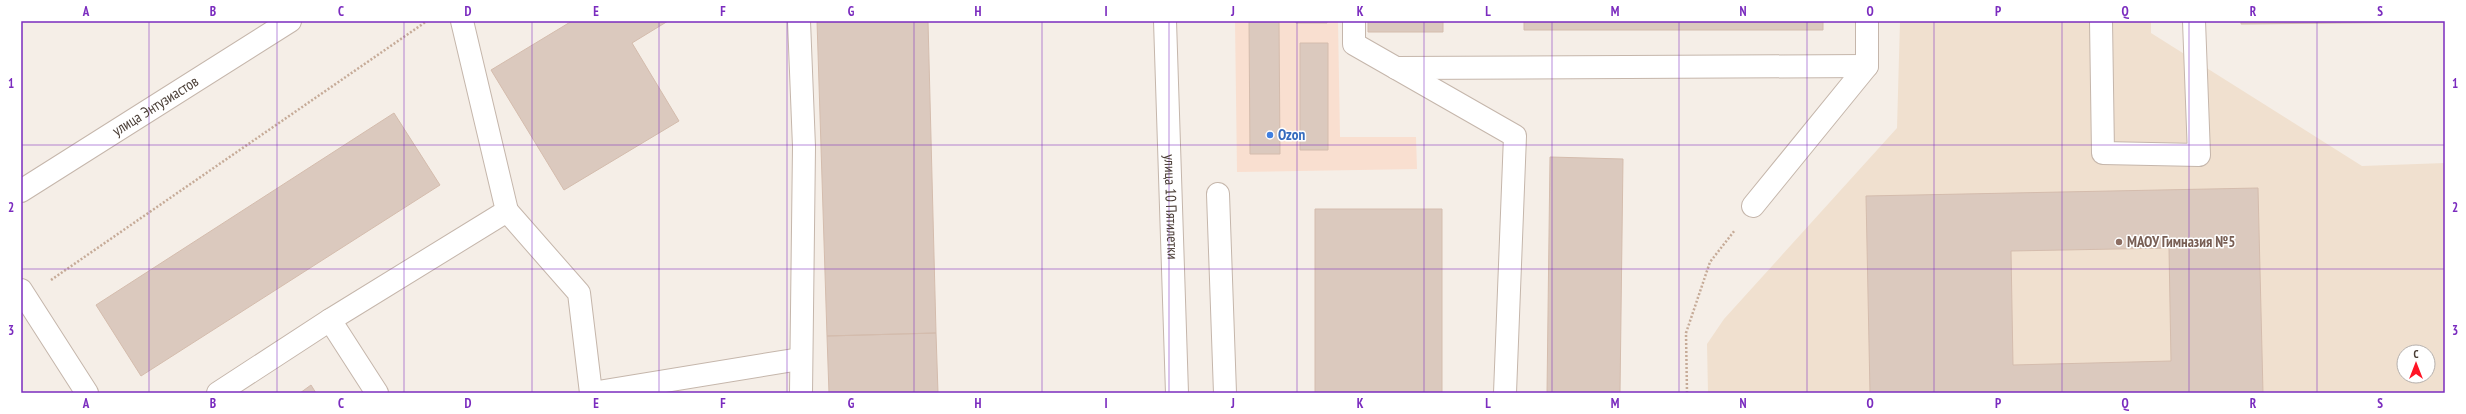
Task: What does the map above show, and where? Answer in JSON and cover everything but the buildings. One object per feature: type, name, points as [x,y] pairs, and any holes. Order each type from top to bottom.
[{"type":"street","name":"улица Энтузиастов","points":[[21,191],[266,27],[290,21]]},
{"type":"street","points":[[462,21],[508,211],[579,293],[592,393],[800,359]]},
{"type":"street","points":[[800,21],[804,147],[800,359],[801,393]]},
{"type":"street","name":"улица 10 Пятилетки","points":[[1165,21],[1177,393]]},
{"type":"street","points":[[1354,21],[1354,44],[1515,136],[1506,393]]},
{"type":"street","points":[[1754,206],[1867,66],[1867,21]]},
{"type":"street","points":[[2101,21],[2103,153],[2199,155],[2194,21]]},
{"type":"street","points":[[1396,68],[1867,66]]},
{"type":"street","points":[[1218,194],[1225,393]]},
{"type":"street","points":[[218,393],[330,320],[508,211]]},
{"type":"street","points":[[23,294],[87,393]]},
{"type":"street","points":[[330,320],[377,393]]},
{"type":"path","points":[[23,294],[427,21]]},
{"type":"path","points":[[1687,393],[1686,333],[1710,262],[1754,206]]},
{"type":"shaded area","points":[[1235,21],[1338,21],[1340,137],[1416,137],[1417,169],[1237,172]]},
{"type":"shaded area","name":"МАОУ Гимназия №5","points":[[1900,21],[2151,21],[2151,33],[2362,166],[2445,163],[2445,393],[1708,393],[1707,344],[1724,319],[1897,128]]},
{"type":"place","name":"Ozon","points":[[1270,135]]},
{"type":"place","name":"МАОУ Гимназия №5","points":[[2119,242]]}]
